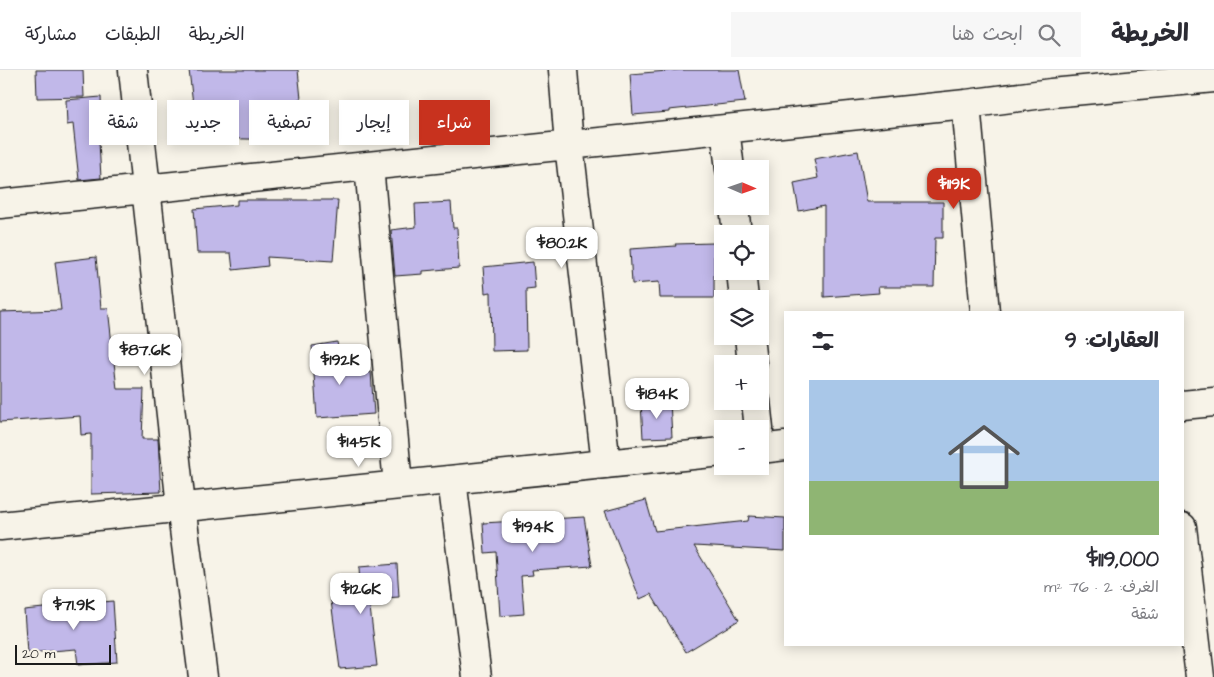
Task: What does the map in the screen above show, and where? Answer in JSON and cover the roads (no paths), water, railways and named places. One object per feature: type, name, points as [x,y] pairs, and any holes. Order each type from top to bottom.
[{"type":"street","points":[[133,70],[181,506],[203,677]]},
{"type":"street","points":[[563,70],[569,145],[606,464]]},
{"type":"street","points":[[0,204],[966,104],[1051,93],[1214,78]]},
{"type":"street","points":[[966,104],[985,311]]},
{"type":"street","points":[[725,129],[729,160]]},
{"type":"street","points":[[369,166],[398,485]]},
{"type":"street","points":[[1184,405],[1214,402]]},
{"type":"street","points":[[0,526],[714,453]]},
{"type":"street","points":[[452,480],[477,677]]},
{"type":"street","points":[[1184,540],[1204,667]]}]
